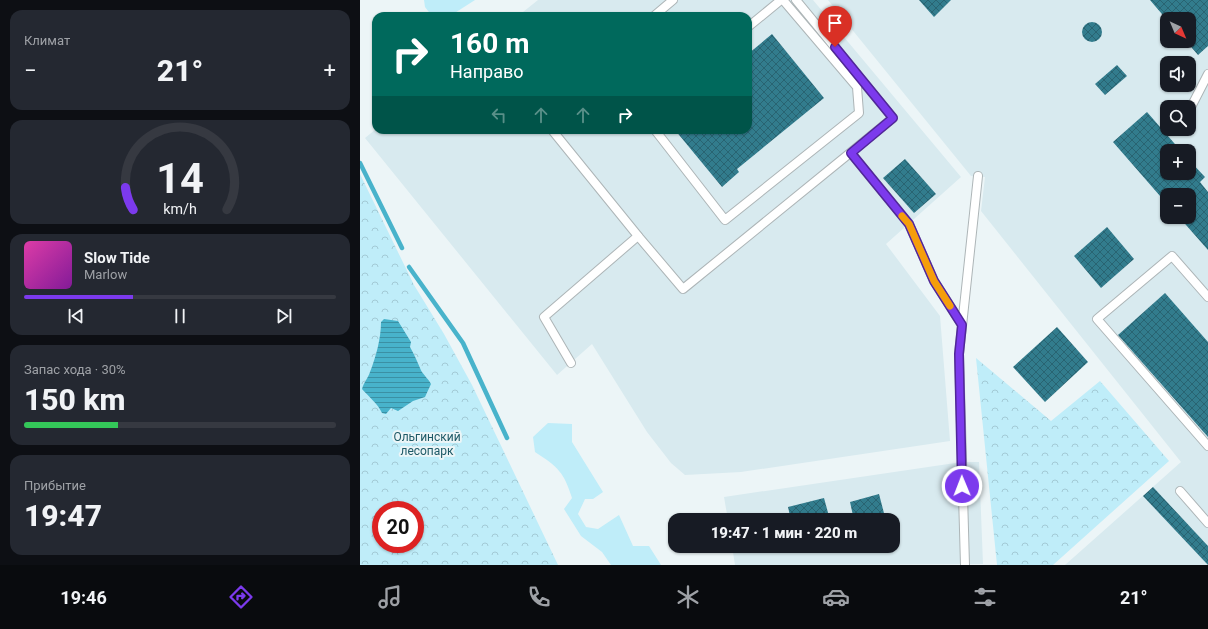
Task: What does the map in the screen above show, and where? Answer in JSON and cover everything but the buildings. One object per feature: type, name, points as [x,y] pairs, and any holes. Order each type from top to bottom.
[{"type":"lane","points":[[659,12],[673,0]]},
{"type":"lane","points":[[658,134],[725,220],[859,113],[857,87],[782,0],[752,24]]},
{"type":"lane","points":[[555,134],[683,289],[893,118],[796,0]]},
{"type":"lane","points":[[1195,100],[1208,74]]},
{"type":"lane","points":[[851,153],[909,224],[934,281],[962,325]]},
{"type":"lane","points":[[964,565],[959,354],[978,176]]},
{"type":"lane","points":[[571,363],[544,317],[638,236]]},
{"type":"lane","points":[[1208,297],[1172,256],[1097,319],[1208,446]]},
{"type":"lane","points":[[1180,491],[1208,523]]},
{"type":"shaded area","points":[[538,0],[813,0],[961,177],[886,244],[940,316],[950,441],[741,472],[685,475],[671,463],[647,432],[592,344],[557,375],[365,138],[372,132],[372,134],[752,134],[752,12],[523,12]]},
{"type":"shaded area","points":[[828,0],[1208,0],[1208,565],[1065,565],[1181,462],[981,211],[985,177],[971,176]]},
{"type":"shaded area","points":[[962,462],[979,462],[983,564],[735,565],[733,553],[900,553],[900,513],[727,513],[724,497]]},
{"type":"green space","points":[[424,0],[475,0],[456,12],[429,12],[425,7]]},
{"type":"green space","name":"Ольгинский лесопарк","points":[[360,174],[414,285],[444,334],[472,385],[558,565],[360,565]]},
{"type":"green space","points":[[976,358],[1051,421],[1100,381],[1169,461],[1053,565],[997,565]]},
{"type":"green space","points":[[548,423],[572,424],[572,442],[603,492],[593,499],[585,499],[578,514],[586,527],[598,529],[619,515],[633,546],[649,546],[661,565],[611,565],[602,552],[581,536],[564,509],[572,498],[563,476],[555,466],[535,452],[533,437]]},
{"type":"water","points":[[384,319],[398,321],[411,342],[410,347],[421,370],[431,384],[425,397],[413,401],[398,411],[391,408],[386,414],[382,413],[362,389],[374,360],[379,341],[381,322]]},
{"type":"waterway","points":[[360,163],[402,248]]},
{"type":"waterway","points":[[409,267],[463,343],[507,438]]},
{"type":"slow traffic","points":[[902,216],[909,224],[934,281],[950,306]]},
{"type":"route","points":[[835,47],[893,118],[851,153],[909,224],[934,281],[962,325],[959,354],[962,486]]}]
